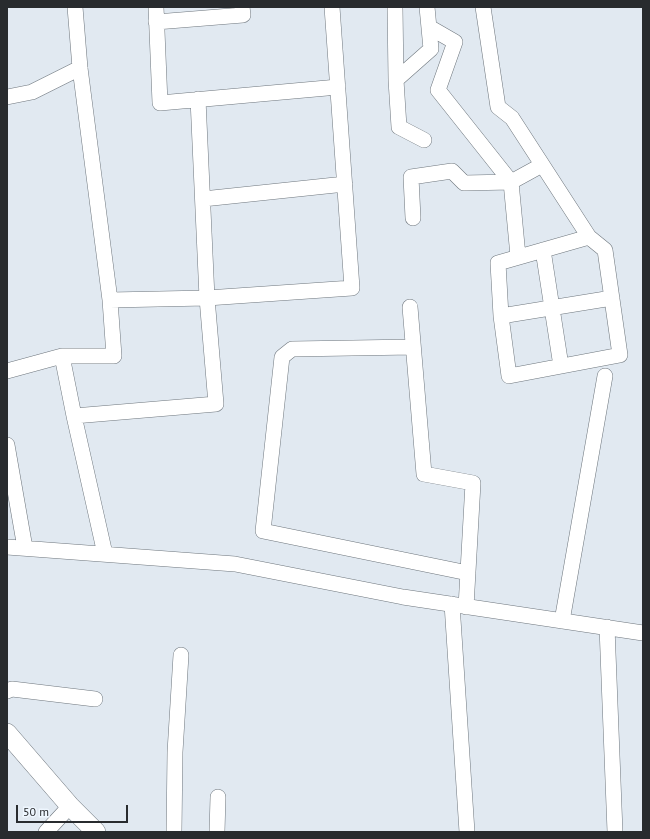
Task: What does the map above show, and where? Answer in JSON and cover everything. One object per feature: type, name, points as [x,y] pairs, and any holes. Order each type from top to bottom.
[{"type":"street","points":[[7,371],[62,356],[114,356],[110,300],[80,68],[75,7]]},
{"type":"street","points":[[156,7],[160,103],[338,87]]},
{"type":"street","points":[[156,22],[243,16],[242,7]]},
{"type":"street","points":[[110,300],[208,298],[352,288],[332,7]]},
{"type":"street","points":[[395,7],[396,80],[399,127],[424,140]]},
{"type":"street","points":[[396,80],[430,49],[427,7]]},
{"type":"street","points":[[474,7],[488,99],[512,118],[589,238],[605,250],[620,355],[509,376],[501,316],[498,263],[518,256],[589,238]]},
{"type":"street","points":[[483,7],[498,107]]},
{"type":"street","points":[[429,27],[455,42],[438,90],[512,182],[518,256]]},
{"type":"street","points":[[7,97],[32,92],[80,68]]},
{"type":"street","points":[[74,416],[216,404],[208,298],[198,99]]},
{"type":"street","points":[[413,218],[411,177],[452,171],[464,183],[512,182],[542,166]]},
{"type":"street","points":[[203,199],[345,184]]},
{"type":"street","points":[[543,250],[561,366]]},
{"type":"street","points":[[501,316],[612,298]]},
{"type":"street","points":[[410,307],[424,474],[473,483],[468,573],[459,605],[467,832]]},
{"type":"street","points":[[413,347],[292,349],[282,357],[262,531],[468,573]]},
{"type":"street","points":[[62,356],[105,554]]},
{"type":"street","points":[[562,621],[605,376]]},
{"type":"street","points":[[7,445],[25,548]]},
{"type":"street","points":[[7,547],[235,564],[459,605],[643,633]]},
{"type":"street","points":[[607,627],[615,832]]},
{"type":"street","points":[[174,832],[175,752],[181,655]]},
{"type":"street","points":[[7,691],[12,689],[95,699]]},
{"type":"street","points":[[7,733],[70,806],[96,832]]},
{"type":"street","points":[[216,832],[218,797]]},
{"type":"street","points":[[46,832],[70,806]]}]
